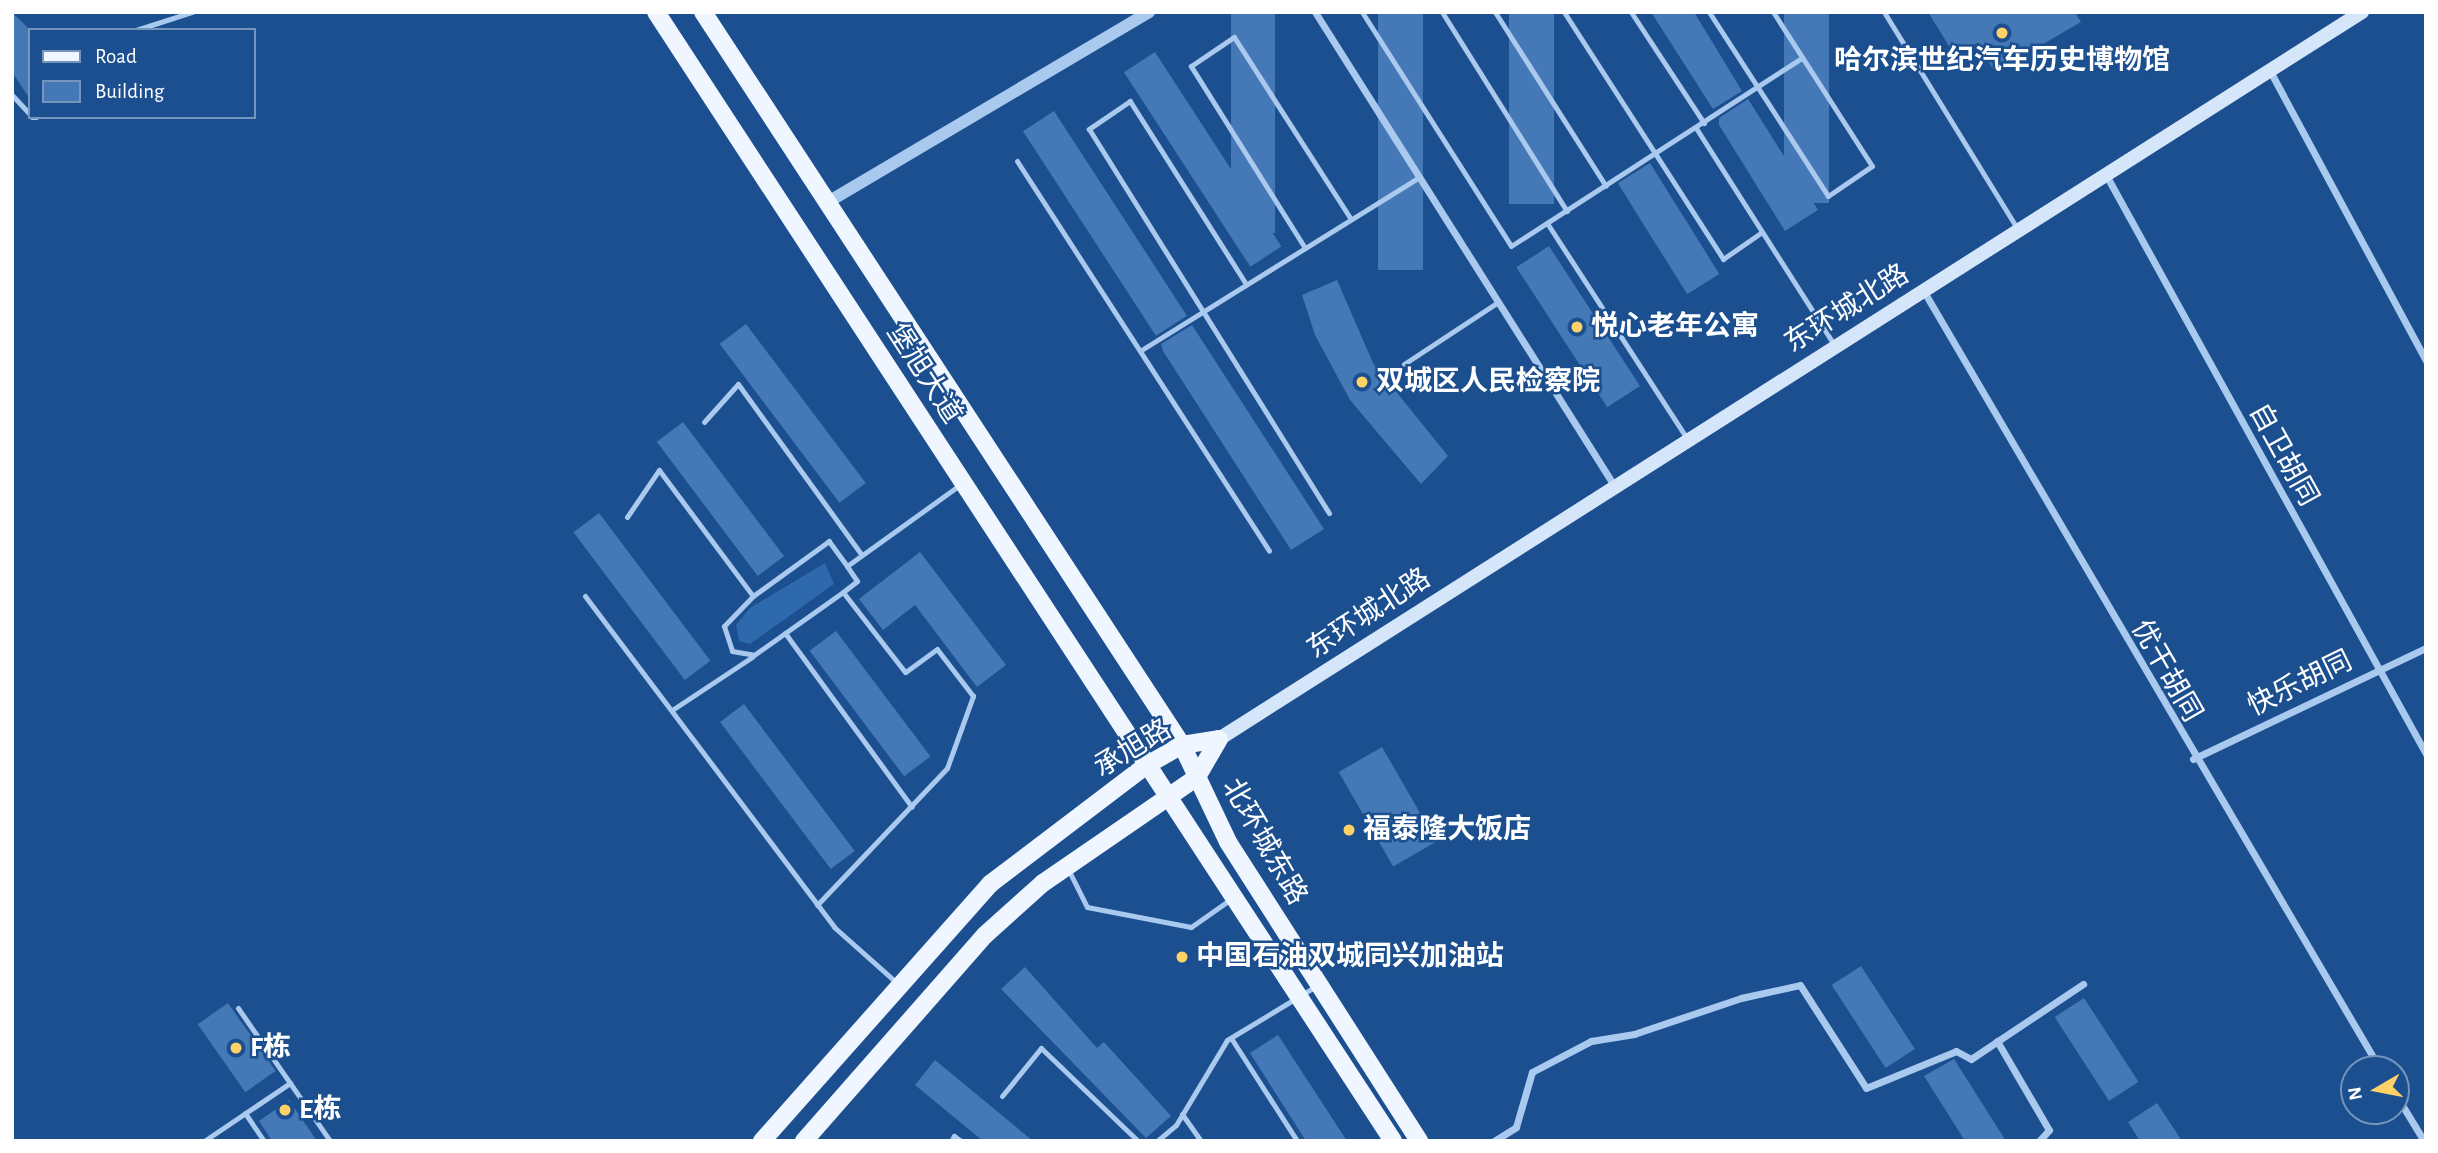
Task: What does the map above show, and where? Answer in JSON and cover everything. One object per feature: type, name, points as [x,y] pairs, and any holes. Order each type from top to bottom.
[{"type":"main road","name":"堡旭大道","points":[[656,12],[1147,765]]},
{"type":"main road","name":"堡旭大道","points":[[703,12],[1182,745]]},
{"type":"main road","name":"东环城北路","points":[[1219,740],[2362,12]]},
{"type":"main road","name":"承旭路","points":[[762,1141],[990,884],[1147,765],[1182,745],[1219,740]]},
{"type":"main road","name":"承旭路","points":[[804,1141],[985,936],[1067,866],[1197,777],[1219,740]]},
{"type":"main road","name":"北环城东路","points":[[1182,745],[1228,842],[1419,1141]]},
{"type":"main road","name":"北环城东路","points":[[1147,765],[1393,1141]]},
{"type":"street","points":[[828,202],[1149,12]]},
{"type":"street","points":[[1315,12],[1615,487]]},
{"type":"street","points":[[2270,71],[2426,361]]},
{"type":"street","name":"自卫胡同","points":[[2106,174],[2377,671],[2426,754]]},
{"type":"street","name":"优干胡同","points":[[1923,290],[2193,759],[2371,1055]]},
{"type":"street","name":"快乐胡同","points":[[2193,759],[2426,648]]},
{"type":"street","points":[[1494,1141],[1516,1127],[1532,1072],[1591,1041],[1800,985],[1866,1088],[1956,1051],[1970,1059],[2083,984]]},
{"type":"street","points":[[1997,1041],[2049,1130],[2039,1141]]},
{"type":"street","points":[[2410,1118],[2424,1141]]},
{"type":"lane","points":[[142,28],[192,12]]},
{"type":"lane","points":[[1362,12],[1511,246],[1802,58]]},
{"type":"lane","points":[[1442,12],[1567,211]]},
{"type":"lane","points":[[1495,12],[1606,186]]},
{"type":"lane","points":[[1564,12],[1723,258],[1762,232]]},
{"type":"lane","points":[[1631,12],[1704,123]]},
{"type":"lane","points":[[1709,12],[1828,196],[1872,166],[1773,12]]},
{"type":"lane","points":[[1884,12],[2018,230]]},
{"type":"lane","points":[[1305,248],[1191,66],[1234,37],[1352,219]]},
{"type":"lane","points":[[12,95],[28,111]]},
{"type":"lane","points":[[1246,284],[1130,101],[1089,129],[1329,513]]},
{"type":"lane","points":[[1696,128],[1835,346]]},
{"type":"lane","points":[[1017,161],[1143,348],[1269,551]]},
{"type":"lane","points":[[1143,348],[1419,177]]},
{"type":"lane","points":[[1547,223],[1688,440]]},
{"type":"lane","points":[[1404,364],[1498,302]]},
{"type":"lane","points":[[704,422],[738,384],[862,555]]},
{"type":"lane","points":[[627,517],[659,470],[753,596]]},
{"type":"lane","points":[[847,566],[963,482]]},
{"type":"lane","points":[[672,710],[754,655],[857,581],[829,541],[732,613],[724,640],[744,658],[754,655]]},
{"type":"lane","points":[[817,905],[947,768],[973,696],[937,649],[905,672],[843,592]]},
{"type":"lane","points":[[585,596],[817,905],[899,985]]},
{"type":"lane","points":[[785,633],[912,807]]},
{"type":"lane","points":[[1067,866],[1087,907],[1191,927],[1234,898]]},
{"type":"lane","points":[[1157,1141],[1182,1114],[1231,1038],[1319,984]]},
{"type":"lane","points":[[238,1008],[330,1141]]},
{"type":"lane","points":[[1231,1038],[1297,1141]]},
{"type":"lane","points":[[1002,1096],[1041,1048],[1138,1141]]},
{"type":"lane","points":[[204,1141],[290,1083]]},
{"type":"lane","points":[[245,1113],[264,1141]]},
{"type":"lane","points":[[1182,1114],[1201,1141]]},
{"type":"lane","points":[[951,1141],[954,1136],[961,1141]]},
{"type":"shaded area","points":[[825,563],[834,584],[750,644],[739,641],[736,625],[750,608]]},
{"type":"building","points":[[12,12],[28,28],[28,96],[12,72]]},
{"type":"building","points":[[1231,12],[1275,12],[1275,233],[1231,233]]},
{"type":"building","points":[[1378,12],[1423,12],[1423,270],[1378,270]]},
{"type":"building","points":[[1509,12],[1554,12],[1554,204],[1509,204]]},
{"type":"building","points":[[1651,12],[1694,12],[1742,91],[1713,109]]},
{"type":"building","points":[[1784,12],[1829,12],[1829,203],[1784,203]]},
{"type":"building","name":"哈尔滨世纪汽车历史博物馆","points":[[1928,12],[2075,12],[2081,22],[1995,72],[1977,43],[1955,56]]},
{"type":"building","points":[[1155,52],[1281,247],[1250,267],[1124,72]]},
{"type":"building","points":[[1748,99],[1818,210],[1785,231],[1719,125],[1719,118]]},
{"type":"building","points":[[1054,111],[1187,316],[1156,336],[1023,131]]},
{"type":"building","points":[[1650,163],[1719,274],[1687,294],[1618,183]]},
{"type":"building","name":"悦心老年公寓","points":[[1549,246],[1640,386],[1607,407],[1516,267]]},
{"type":"building","name":"双城区人民检察院","points":[[1337,280],[1373,363],[1448,456],[1421,484],[1350,400],[1315,335],[1302,295]]},
{"type":"building","points":[[746,324],[866,483],[839,503],[720,344]]},
{"type":"building","points":[[1192,325],[1324,529],[1291,550],[1163,351],[1161,344]]},
{"type":"building","points":[[683,422],[784,556],[758,576],[657,442]]},
{"type":"building","points":[[599,513],[710,661],[685,680],[573,532]]},
{"type":"building","points":[[920,552],[1006,665],[977,687],[915,605],[883,630],[859,599]]},
{"type":"building","points":[[836,631],[930,756],[904,776],[810,651]]},
{"type":"building","points":[[744,704],[855,851],[831,869],[720,722]]},
{"type":"building","points":[[1382,747],[1436,841],[1393,866],[1339,772]]},
{"type":"building","points":[[1861,966],[1915,1049],[1886,1068],[1832,985]]},
{"type":"building","points":[[1025,967],[1097,1048],[1104,1042],[1171,1116],[1146,1138],[1001,989]]},
{"type":"building","points":[[2084,998],[2138,1082],[2109,1101],[2055,1017]]},
{"type":"building","name":"F栋","points":[[228,1003],[276,1071],[245,1092],[198,1024]]},
{"type":"building","points":[[1278,1035],[1347,1141],[1306,1141],[1250,1053]]},
{"type":"building","points":[[1954,1059],[2006,1141],[1965,1141],[1924,1076]]},
{"type":"building","points":[[935,1060],[1033,1141],[983,1141],[915,1085]]},
{"type":"building","name":"E栋","points":[[289,1100],[317,1141],[272,1141],[259,1121]]},
{"type":"building","points":[[2157,1103],[2182,1141],[2140,1141],[2128,1122]]},
{"type":"place","name":"哈尔滨世纪汽车历史博物馆","points":[[2002,33]]},
{"type":"place","name":"悦心老年公寓","points":[[1577,327]]},
{"type":"place","name":"双城区人民检察院","points":[[1362,382]]},
{"type":"place","name":"福泰隆大饭店","points":[[1349,830]]},
{"type":"place","name":"中国石油双城同兴加油站","points":[[1182,957]]},
{"type":"place","name":"F栋","points":[[236,1048]]},
{"type":"place","name":"E栋","points":[[285,1110]]}]
